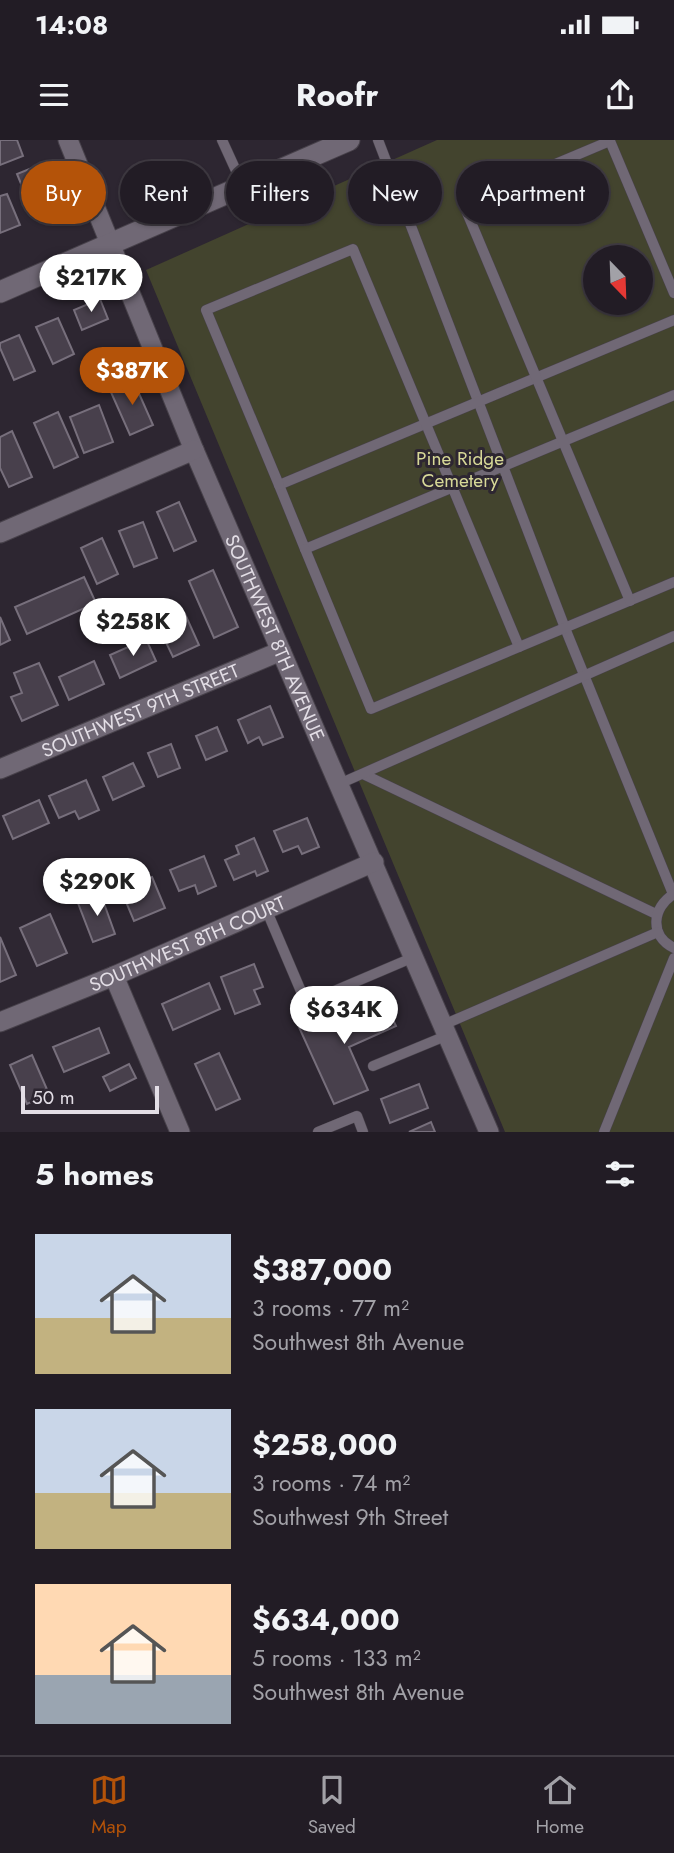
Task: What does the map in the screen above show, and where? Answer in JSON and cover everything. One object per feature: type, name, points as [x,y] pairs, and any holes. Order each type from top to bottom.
[{"type":"street","name":"SOUTHWEST 8TH AVENUE","points":[[68,140],[194,450],[489,1132]]},
{"type":"street","points":[[302,161],[349,140]]},
{"type":"street","points":[[0,292],[226,194]]},
{"type":"street","points":[[0,533],[194,450]]},
{"type":"street","name":"SOUTHWEST 9TH STREET","points":[[0,769],[281,650]]},
{"type":"street","name":"SOUTHWEST 8TH COURT","points":[[0,1022],[374,862]]},
{"type":"street","points":[[114,975],[180,1132]]},
{"type":"lane","points":[[222,140],[231,161]]},
{"type":"lane","points":[[378,140],[565,628],[674,894],[660,906],[656,914],[657,932],[662,940],[674,948]]},
{"type":"lane","points":[[630,601],[463,203],[610,141],[674,293]]},
{"type":"lane","points":[[519,647],[353,249],[206,310],[371,709],[630,601],[674,582]]},
{"type":"lane","points":[[279,485],[674,320]]},
{"type":"lane","points":[[304,549],[674,395]]},
{"type":"lane","points":[[340,784],[674,636]]},
{"type":"lane","points":[[363,774],[656,914]]},
{"type":"lane","points":[[266,909],[306,1003],[414,957]]},
{"type":"lane","points":[[373,1066],[657,932]]},
{"type":"lane","points":[[604,1132],[674,958]]},
{"type":"lane","points":[[318,1132],[357,1116],[363,1132]]},
{"type":"green space","name":"Pine Ridge Cemetery","points":[[437,140],[674,140],[674,1132],[505,1132],[146,270],[249,224],[334,224],[334,186],[348,180],[348,224],[442,224],[442,161],[390,161]]},
{"type":"building","points":[[0,140],[17,140],[23,156],[0,165]]},
{"type":"building","points":[[7,194],[20,225],[0,233],[0,196]]},
{"type":"building","points":[[100,299],[108,319],[82,330],[74,310]]},
{"type":"building","points":[[58,318],[74,354],[53,364],[36,327]]},
{"type":"building","points":[[19,335],[35,371],[14,380],[0,343]]},
{"type":"building","points":[[133,380],[153,425],[130,435],[110,390]]},
{"type":"building","points":[[99,405],[113,442],[84,453],[70,417]]},
{"type":"building","points":[[58,412],[78,457],[54,468],[34,423]]},
{"type":"building","points":[[12,431],[32,477],[9,487],[0,468],[0,437]]},
{"type":"building","points":[[179,502],[196,541],[174,551],[157,512]]},
{"type":"building","points":[[143,522],[157,558],[134,567],[119,531]]},
{"type":"building","points":[[102,538],[118,574],[97,584],[81,548]]},
{"type":"building","points":[[213,570],[238,627],[214,638],[189,581]]},
{"type":"building","points":[[84,577],[96,603],[27,634],[15,607]]},
{"type":"building","points":[[185,614],[199,645],[173,657],[158,626]]},
{"type":"building","points":[[0,617],[10,640],[0,645]]},
{"type":"building","points":[[146,639],[156,661],[120,678],[110,655]]},
{"type":"building","points":[[94,661],[104,684],[69,700],[59,677]]},
{"type":"building","points":[[39,663],[58,705],[22,721],[11,697],[22,693],[14,673]]},
{"type":"building","points":[[270,706],[283,737],[263,745],[259,737],[248,743],[238,720]]},
{"type":"building","points":[[217,727],[227,751],[206,760],[196,736]]},
{"type":"building","points":[[171,744],[180,768],[158,777],[148,753]]},
{"type":"building","points":[[133,763],[144,786],[113,800],[103,777]]},
{"type":"building","points":[[86,780],[99,810],[79,819],[75,811],[59,818],[49,796]]},
{"type":"building","points":[[39,800],[49,823],[13,839],[3,816]]},
{"type":"building","points":[[307,818],[319,847],[302,854],[298,846],[283,852],[274,831]]},
{"type":"building","points":[[254,838],[268,871],[257,876],[255,871],[234,880],[225,860],[239,854],[236,846]]},
{"type":"building","points":[[204,856],[216,886],[198,894],[195,885],[179,891],[170,870]]},
{"type":"building","points":[[152,877],[165,908],[134,921],[121,890]]},
{"type":"building","points":[[101,895],[115,934],[93,942],[78,903]]},
{"type":"building","points":[[50,914],[67,953],[37,966],[20,928]]},
{"type":"building","points":[[0,937],[16,975],[0,982]]},
{"type":"building","points":[[254,964],[263,987],[254,990],[260,1004],[235,1014],[221,977]]},
{"type":"building","points":[[209,983],[220,1009],[173,1030],[162,1004]]},
{"type":"building","points":[[383,998],[396,1026],[349,1047],[368,1090],[334,1104],[298,1025],[334,1009],[338,1018]]},
{"type":"building","points":[[99,1028],[109,1053],[64,1072],[53,1047]]},
{"type":"building","points":[[219,1053],[240,1099],[216,1110],[195,1064]]},
{"type":"building","points":[[32,1055],[49,1094],[27,1104],[10,1065]]},
{"type":"building","points":[[129,1064],[136,1078],[110,1091],[103,1077]]},
{"type":"building","points":[[419,1084],[428,1108],[390,1123],[381,1099]]},
{"type":"building","points":[[431,1122],[435,1132],[409,1132]]}]
